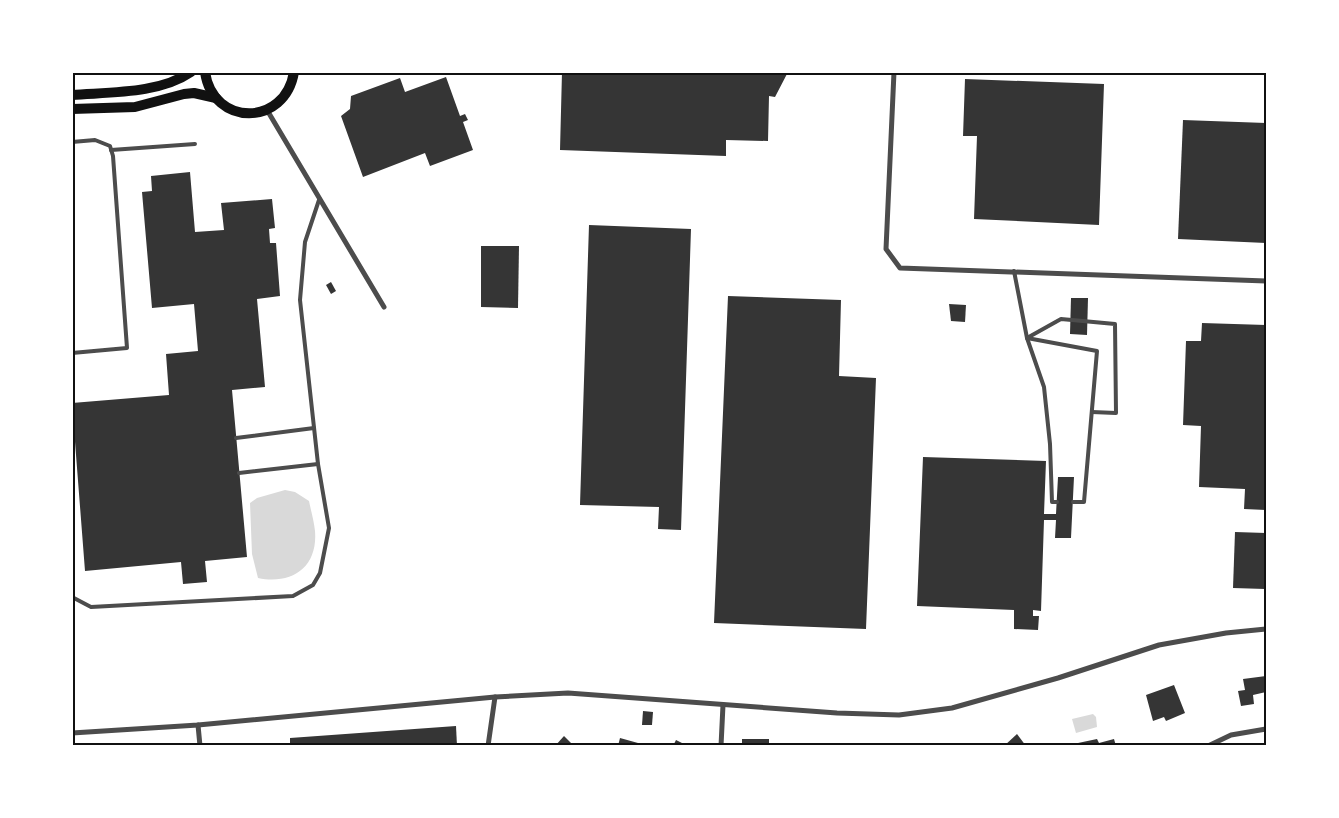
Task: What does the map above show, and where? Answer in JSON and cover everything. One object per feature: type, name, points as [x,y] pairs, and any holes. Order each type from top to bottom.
[{"type":"main road","points":[[72,94],[152,87],[174,83],[191,72]]},
{"type":"main road","points":[[205,72],[208,87],[226,107],[239,113],[253,114],[267,110],[285,96],[294,73]]},
{"type":"main road","points":[[72,109],[135,107],[194,93],[216,98]]},
{"type":"street","points":[[894,72],[886,249],[900,268],[1266,281]]},
{"type":"street","points":[[267,110],[384,307]]},
{"type":"street","points":[[72,733],[198,725],[495,697],[568,693],[723,705],[899,715],[952,708],[1058,678],[1159,645],[1226,633],[1266,629]]},
{"type":"street","points":[[488,746],[495,697]]},
{"type":"street","points":[[721,746],[723,705]]},
{"type":"street","points":[[198,725],[200,746]]},
{"type":"street","points":[[1208,746],[1231,735],[1266,729]]},
{"type":"lane","points":[[72,142],[95,140],[110,146],[127,348],[72,353]]},
{"type":"lane","points":[[111,150],[195,144]]},
{"type":"lane","points":[[72,597],[91,607],[293,596],[313,585],[320,573],[329,528],[318,464],[300,300],[305,242],[319,200]]},
{"type":"lane","points":[[1014,271],[1027,338],[1044,387],[1050,444],[1052,502],[1057,502]]},
{"type":"lane","points":[[1027,338],[1061,319],[1115,324],[1116,413],[1092,412]]},
{"type":"lane","points":[[1027,338],[1097,351],[1084,502],[1073,502]]},
{"type":"lane","points":[[236,438],[314,428]]},
{"type":"lane","points":[[239,473],[318,464]]},
{"type":"shaded area","points":[[285,490],[295,492],[309,501],[315,531],[315,544],[312,555],[300,571],[291,576],[270,580],[258,578],[252,554],[250,503],[257,498]]},
{"type":"shaded area","points":[[1093,714],[1096,717],[1097,727],[1076,733],[1072,719]]},
{"type":"building","points":[[562,72],[788,72],[775,97],[769,96],[768,141],[726,140],[726,156],[560,150]]},
{"type":"building","points":[[446,77],[460,116],[465,114],[468,120],[463,122],[473,150],[430,166],[425,153],[363,177],[341,116],[350,109],[351,96],[400,78],[405,92]]},
{"type":"building","points":[[965,79],[1104,84],[1099,225],[974,219],[977,136],[963,136]]},
{"type":"building","points":[[1183,120],[1266,123],[1266,243],[1178,239]]},
{"type":"building","points":[[190,172],[195,232],[224,230],[221,203],[272,199],[275,228],[269,229],[270,243],[276,243],[280,296],[257,299],[265,387],[232,390],[247,557],[205,561],[207,582],[183,584],[181,562],[85,571],[72,403],[169,395],[166,354],[198,351],[194,304],[152,308],[142,192],[152,191],[151,176]]},
{"type":"building","points":[[589,225],[691,229],[681,530],[658,529],[659,507],[580,505]]},
{"type":"building","points":[[481,246],[519,246],[518,308],[481,307]]},
{"type":"building","points":[[331,282],[336,291],[331,294],[326,285]]},
{"type":"building","points":[[728,296],[841,300],[839,376],[876,378],[866,629],[714,623]]},
{"type":"building","points":[[1071,298],[1088,298],[1087,335],[1070,334]]},
{"type":"building","points":[[949,304],[966,305],[965,322],[951,321]]},
{"type":"building","points":[[1202,323],[1266,325],[1266,510],[1244,509],[1245,489],[1199,487],[1201,426],[1183,425],[1186,341],[1201,341]]},
{"type":"building","points":[[923,457],[1046,461],[1044,514],[1056,514],[1058,477],[1074,477],[1071,538],[1055,538],[1056,520],[1044,520],[1041,611],[1033,610],[1033,616],[1039,616],[1038,630],[1014,629],[1014,610],[917,606]]},
{"type":"building","points":[[1235,532],[1266,533],[1265,589],[1233,588]]},
{"type":"building","points":[[1266,676],[1266,692],[1253,695],[1254,704],[1241,706],[1238,691],[1245,690],[1243,679]]},
{"type":"building","points":[[1174,685],[1185,713],[1166,721],[1164,717],[1153,721],[1146,695]]},
{"type":"building","points":[[643,711],[653,712],[652,725],[642,725]]},
{"type":"building","points":[[456,726],[457,746],[290,746],[290,738]]},
{"type":"building","points":[[1017,734],[1026,746],[1004,746]]},
{"type":"building","points":[[564,736],[574,746],[555,746]]},
{"type":"building","points":[[620,738],[638,743],[637,746],[618,746]]},
{"type":"building","points":[[742,739],[769,739],[769,746],[742,746]]},
{"type":"building","points":[[1097,739],[1099,743],[1114,739],[1116,746],[1079,746],[1078,743]]},
{"type":"building","points":[[676,740],[688,746],[673,746]]}]
